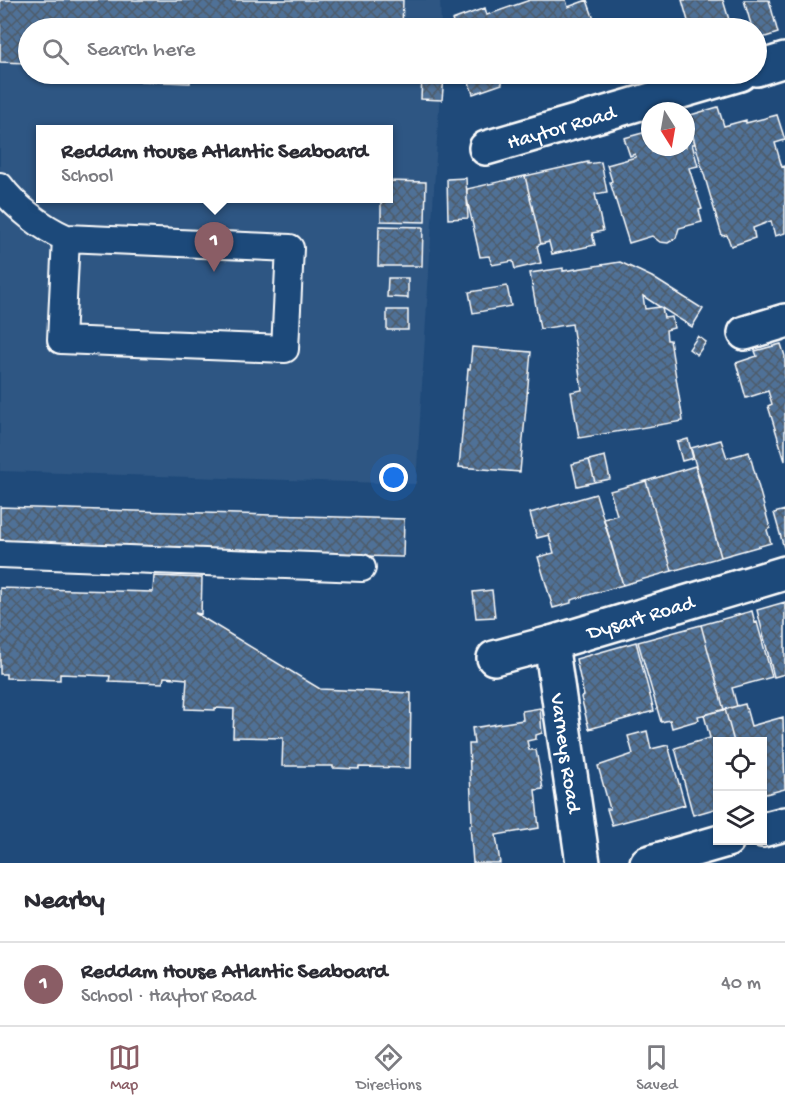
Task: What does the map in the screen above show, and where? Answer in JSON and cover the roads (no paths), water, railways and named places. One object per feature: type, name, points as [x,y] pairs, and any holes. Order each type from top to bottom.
[{"type":"street","points":[[767,66],[785,60]]},
{"type":"street","name":"Haytor Road","points":[[486,148],[706,84]]},
{"type":"street","points":[[745,333],[785,321]]},
{"type":"street","name":"Dysart Road","points":[[494,658],[785,573]]},
{"type":"street","name":"Varneys Road","points":[[551,643],[583,863]]},
{"type":"street","points":[[767,829],[785,824]]},
{"type":"street","points":[[647,863],[713,844]]},
{"type":"lane","points":[[0,186],[6,195],[49,231],[66,238],[290,248],[285,349],[61,339],[66,238]]},
{"type":"lane","points":[[0,554],[362,568]]},
{"type":"place","name":"Reddam House Atlantic Seaboard","points":[[214,272]]}]
